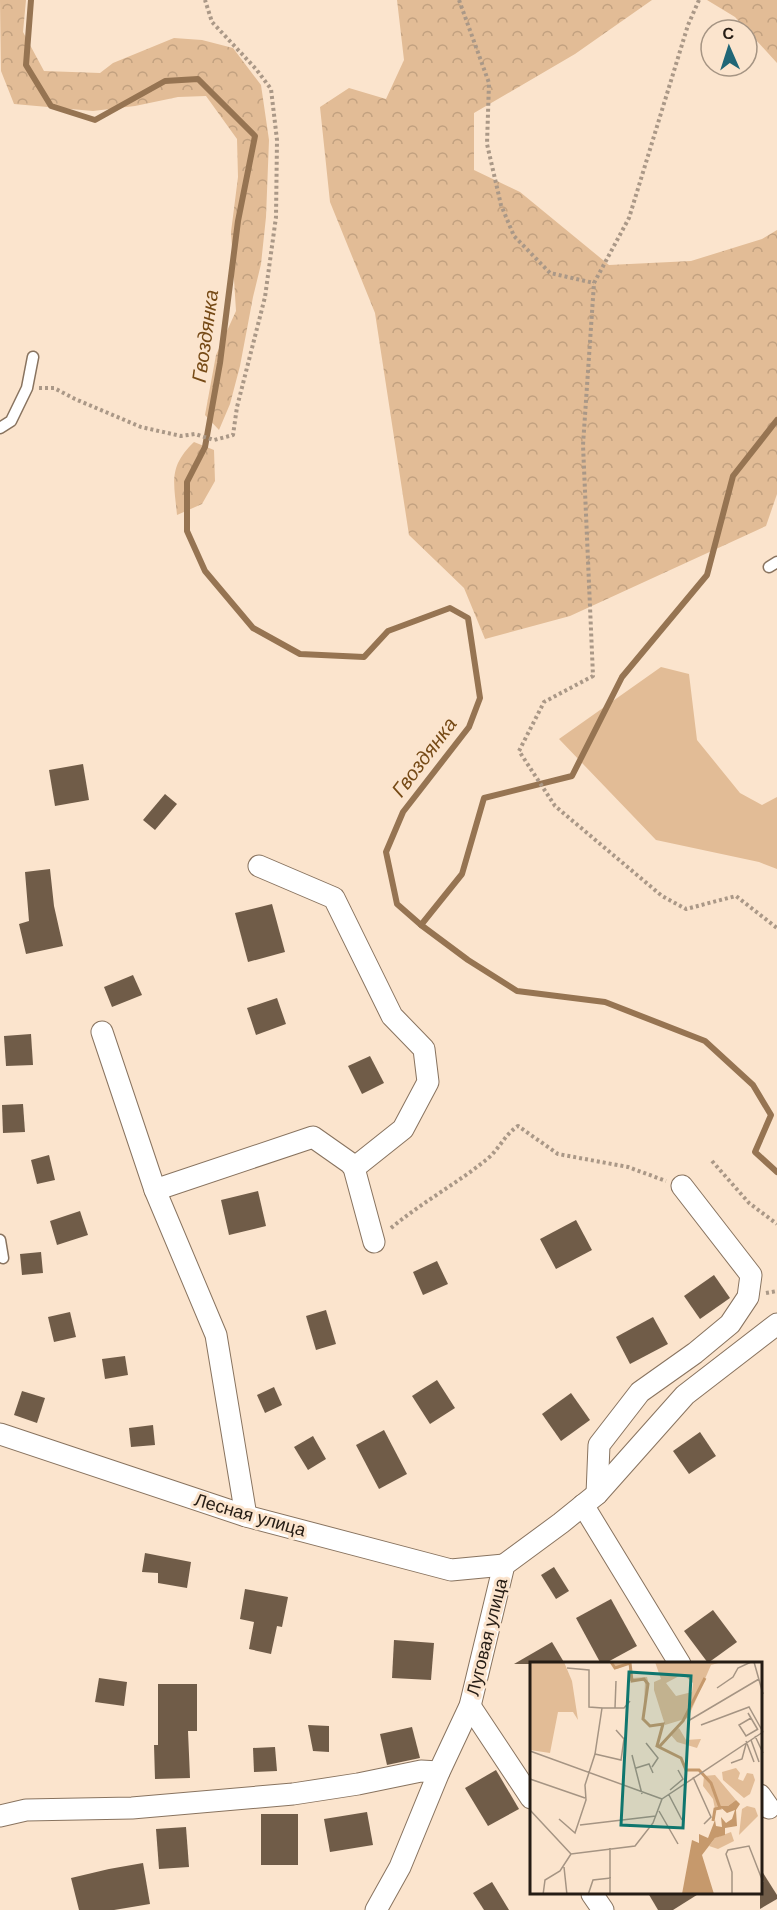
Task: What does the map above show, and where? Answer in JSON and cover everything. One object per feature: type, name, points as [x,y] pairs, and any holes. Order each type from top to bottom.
[{"type":"street","points":[[259,866],[334,898],[392,1016],[424,1049],[428,1082],[403,1129],[354,1168]]},
{"type":"street","points":[[102,1032],[155,1190],[216,1335],[246,1516]]},
{"type":"street","points":[[155,1190],[313,1137],[354,1168],[374,1242]]},
{"type":"street","points":[[679,1662],[590,1499],[599,1445],[640,1392],[695,1353],[730,1324],[748,1297],[752,1275],[682,1186]]},
{"type":"street","name":"Луговая улица","points":[[376,1910],[400,1867],[438,1772],[470,1706],[504,1565],[590,1499],[685,1395],[777,1324]]},
{"type":"street","name":"Лесная улица","points":[[0,1434],[246,1516],[451,1570],[504,1565]]},
{"type":"street","points":[[470,1706],[530,1796]]},
{"type":"street","points":[[0,1816],[26,1809],[132,1808],[293,1794],[421,1771],[438,1772]]},
{"type":"street","points":[[593,1895],[603,1910]]},
{"type":"lane","points":[[0,428],[11,421],[27,388],[33,357]]},
{"type":"lane","points":[[0,1240],[3,1258]]},
{"type":"path","points":[[27,388],[54,388],[141,427],[181,436],[195,434],[214,440],[232,435],[265,297],[276,218],[277,140],[270,89],[256,69],[212,22],[205,0]]},
{"type":"path","points":[[459,0],[489,83],[487,144],[501,205],[514,236],[550,273],[594,283]]},
{"type":"path","points":[[699,0],[688,25],[629,218],[594,283],[583,445],[593,676],[544,702],[519,752],[555,806],[662,896],[686,909],[736,896],[777,928]]},
{"type":"path","points":[[374,1242],[413,1209],[474,1170],[494,1154],[509,1131],[518,1126],[558,1154],[628,1167],[682,1186]]},
{"type":"path","points":[[712,1161],[749,1203],[777,1224]]},
{"type":"green space","points":[[0,0],[26,0],[23,32],[44,71],[100,73],[113,63],[174,38],[202,40],[233,48],[261,85],[269,140],[266,217],[261,264],[240,366],[230,404],[219,430],[205,415],[216,355],[236,311],[231,232],[238,177],[237,139],[206,96],[178,97],[135,106],[93,111],[14,104],[1,71]]},
{"type":"green space","points":[[397,0],[652,0],[575,54],[474,113],[474,170],[520,192],[609,265],[691,261],[762,239],[777,230],[777,494],[766,526],[570,616],[485,639],[464,588],[409,535],[375,313],[330,202],[320,107],[349,88],[386,99],[404,60]]},
{"type":"green space","points":[[707,0],[777,0],[777,63],[759,43],[759,18],[735,17]]},
{"type":"green space","points":[[194,442],[214,450],[215,481],[202,504],[177,515],[174,484],[176,467]]},
{"type":"green space","points":[[661,667],[689,674],[697,740],[740,793],[762,805],[777,797],[777,869],[759,862],[656,840],[559,739]]},
{"type":"building","points":[[83,764],[89,800],[55,806],[49,770]]},
{"type":"building","points":[[165,794],[177,804],[155,830],[143,820]]},
{"type":"building","points":[[50,869],[54,906],[63,946],[26,954],[19,924],[29,921],[25,872]]},
{"type":"building","points":[[272,904],[285,952],[248,962],[235,913]]},
{"type":"building","points":[[133,975],[142,995],[112,1007],[104,987]]},
{"type":"building","points":[[277,998],[286,1024],[256,1035],[247,1008]]},
{"type":"building","points":[[31,1034],[33,1065],[6,1066],[4,1036]]},
{"type":"building","points":[[370,1056],[384,1083],[362,1094],[348,1066]]},
{"type":"building","points":[[23,1104],[25,1132],[3,1133],[2,1105]]},
{"type":"building","points":[[49,1155],[55,1180],[37,1184],[31,1160]]},
{"type":"building","points":[[258,1191],[266,1226],[229,1235],[221,1200]]},
{"type":"building","points":[[80,1211],[88,1235],[57,1245],[50,1221]]},
{"type":"building","points":[[576,1220],[592,1250],[556,1269],[540,1239]]},
{"type":"building","points":[[41,1252],[43,1273],[22,1275],[20,1254]]},
{"type":"building","points":[[437,1261],[448,1284],[423,1295],[413,1272]]},
{"type":"building","points":[[714,1275],[730,1298],[700,1319],[684,1296]]},
{"type":"building","points":[[326,1310],[336,1344],[316,1350],[306,1316]]},
{"type":"building","points":[[70,1312],[76,1337],[54,1342],[48,1317]]},
{"type":"building","points":[[653,1317],[668,1344],[630,1364],[616,1337]]},
{"type":"building","points":[[125,1356],[128,1375],[105,1379],[102,1359]]},
{"type":"building","points":[[437,1380],[455,1408],[430,1424],[412,1396]]},
{"type":"building","points":[[274,1387],[282,1405],[265,1413],[257,1395]]},
{"type":"building","points":[[22,1391],[45,1398],[37,1423],[14,1415]]},
{"type":"building","points":[[571,1393],[590,1420],[561,1441],[542,1414]]},
{"type":"building","points":[[153,1425],[155,1445],[131,1447],[129,1428]]},
{"type":"building","points":[[384,1430],[407,1474],[379,1489],[356,1445]]},
{"type":"building","points":[[700,1432],[716,1456],[689,1474],[673,1451]]},
{"type":"building","points":[[313,1436],[326,1459],[308,1470],[294,1447]]},
{"type":"building","points":[[145,1553],[191,1562],[187,1588],[158,1583],[158,1573],[142,1572]]},
{"type":"building","points":[[554,1567],[569,1591],[556,1599],[541,1575]]},
{"type":"building","points":[[245,1589],[288,1597],[282,1627],[277,1626],[271,1654],[249,1649],[254,1622],[240,1619]]},
{"type":"building","points":[[611,1599],[637,1646],[608,1662],[600,1662],[576,1618]]},
{"type":"building","points":[[713,1610],[737,1642],[707,1662],[684,1631]]},
{"type":"building","points":[[394,1640],[434,1643],[431,1680],[392,1678]]},
{"type":"building","points":[[552,1642],[564,1662],[530,1662],[530,1664],[514,1664]]},
{"type":"building","points":[[99,1678],[127,1682],[124,1706],[95,1702]]},
{"type":"building","points":[[158,1684],[197,1684],[197,1731],[188,1731],[190,1778],[155,1779],[154,1745],[158,1745]]},
{"type":"building","points":[[308,1725],[329,1726],[329,1752],[313,1751]]},
{"type":"building","points":[[412,1727],[420,1758],[387,1765],[380,1734]]},
{"type":"building","points":[[275,1747],[277,1771],[254,1772],[253,1748]]},
{"type":"building","points":[[496,1770],[519,1809],[488,1826],[465,1788]]},
{"type":"building","points":[[367,1812],[373,1845],[330,1852],[324,1819]]},
{"type":"building","points":[[261,1814],[298,1814],[298,1865],[261,1865]]},
{"type":"building","points":[[186,1827],[189,1867],[159,1869],[156,1829]]},
{"type":"building","points":[[143,1863],[150,1904],[114,1910],[79,1910],[71,1878]]},
{"type":"building","points":[[762,1871],[777,1895],[777,1899],[760,1909]]},
{"type":"building","points":[[492,1882],[509,1910],[484,1910],[473,1893]]},
{"type":"building","points":[[649,1895],[697,1895],[673,1910],[658,1910]]},
{"type":"waterway","name":"Гвоздянка","points":[[31,0],[26,65],[51,106],[95,120],[165,81],[198,79],[255,136],[238,221],[220,363],[205,447],[187,482],[187,531],[205,571],[253,628],[300,654],[364,657],[388,631],[450,608],[468,618],[480,698],[469,727],[403,812],[386,852],[397,904],[468,960],[517,991],[605,1002],[705,1041],[753,1085],[771,1115],[755,1152],[777,1172]]},
{"type":"waterway","points":[[421,925],[462,874],[484,798],[572,776],[622,677],[707,575],[733,476],[777,420]]}]
